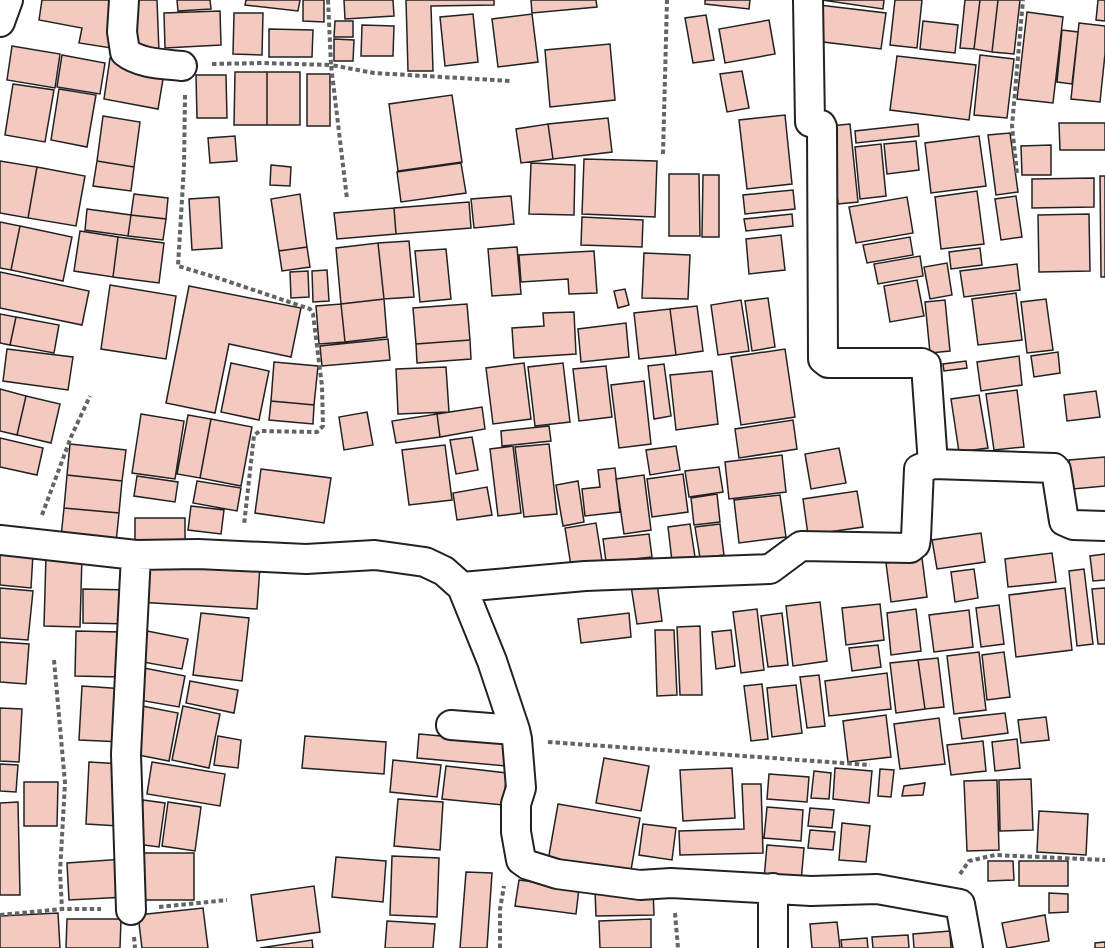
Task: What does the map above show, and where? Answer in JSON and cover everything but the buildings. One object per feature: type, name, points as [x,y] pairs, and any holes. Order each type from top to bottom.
[{"type":"street","points":[[0,22],[8,0]]},
{"type":"street","points":[[124,0],[122,32],[125,52],[132,58],[143,61],[182,66]]},
{"type":"street","points":[[808,0],[810,122],[822,125],[823,359],[828,363],[922,363],[926,365],[933,464]]},
{"type":"street","points":[[462,587],[585,576],[770,569],[801,546],[910,548],[915,544],[916,537],[919,470],[933,464],[1054,468],[1064,521],[1073,525],[1105,526]]},
{"type":"street","points":[[0,540],[136,555],[198,554],[306,559],[375,555],[425,562],[444,571],[462,587],[492,661],[516,735],[521,788],[516,804],[516,832],[521,860],[528,865],[557,874],[640,885],[671,883],[811,891],[877,889],[960,904],[968,948]]},
{"type":"street","points":[[131,910],[126,753],[136,555]]},
{"type":"street","points":[[451,725],[516,735]]},
{"type":"street","points":[[773,888],[773,948]]},
{"type":"path","points":[[328,0],[331,65],[347,199]]},
{"type":"path","points":[[663,154],[667,0]]},
{"type":"path","points":[[1017,173],[1012,126],[1023,0]]},
{"type":"path","points":[[245,556],[244,522],[254,435],[260,431],[317,432],[323,426],[322,386],[313,314],[310,309],[178,267],[184,166],[185,82],[182,66],[225,63],[331,65],[374,73],[511,81]]},
{"type":"path","points":[[30,543],[71,437],[90,396]]},
{"type":"path","points":[[54,660],[64,783],[60,872],[62,909]]},
{"type":"path","points":[[516,735],[870,765]]},
{"type":"path","points":[[960,904],[960,874],[969,861],[995,855],[1105,860]]},
{"type":"path","points":[[500,948],[500,909],[505,883],[521,860]]}]
